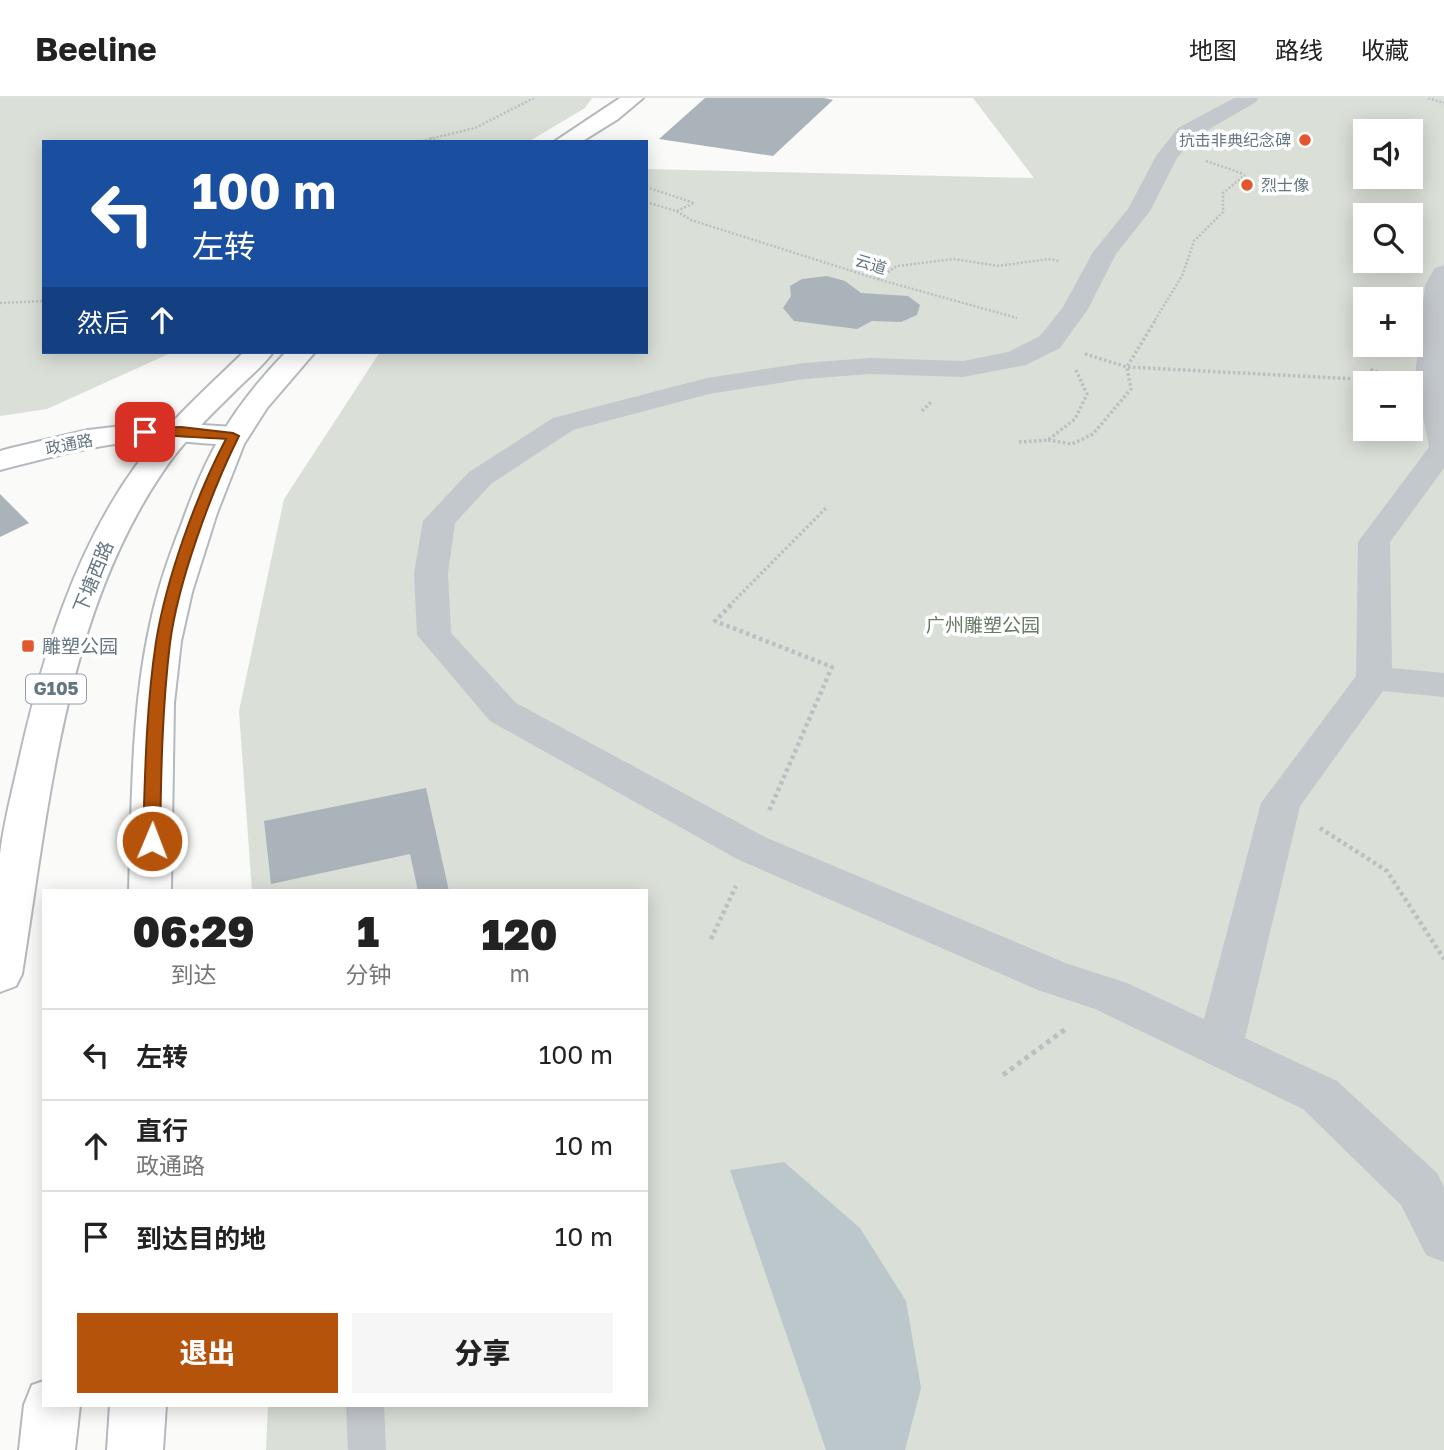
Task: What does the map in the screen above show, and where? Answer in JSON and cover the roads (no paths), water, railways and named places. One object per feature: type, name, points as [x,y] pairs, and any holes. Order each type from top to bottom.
[{"type":"main road","points":[[569,140],[611,116],[633,98]]},
{"type":"main road","points":[[602,140],[654,106]]},
{"type":"main road","name":"下塘西路","points":[[0,974],[47,722],[73,626],[99,554],[148,471],[181,430],[257,354]]},
{"type":"main road","points":[[150,889],[154,741],[163,641],[180,571],[219,464],[233,436],[271,383],[299,354]]},
{"type":"main road","name":"政通路","points":[[0,460],[65,443],[145,432],[181,430],[233,436]]},
{"type":"main road","points":[[47,1450],[51,1407]]},
{"type":"main road","points":[[135,1450],[138,1407]]},
{"type":"street","points":[[1244,99],[1186,132],[1167,156],[1138,211],[1105,252],[1075,309],[1048,339],[1016,359],[963,369],[870,366],[804,371],[707,386],[563,425],[480,478],[439,521],[431,573],[434,635],[503,712],[753,849],[1054,977],[1111,996],[1320,1095],[1419,1189],[1444,1238]]},
{"type":"street","points":[[1220,1046],[1281,803],[1374,678],[1374,542],[1444,447],[1429,377],[1438,285],[1444,273]]},
{"type":"street","points":[[1374,678],[1444,685]]},
{"type":"lane","points":[[365,1407],[367,1450]]},
{"type":"place","name":"抗击非典纪念碑","points":[[1305,140]]},
{"type":"place","name":"烈士像","points":[[1247,185]]},
{"type":"place","name":"雕塑公园","points":[[28,646]]},
{"type":"park label","name":"广州雕塑公园","points":[[983,625]]}]
